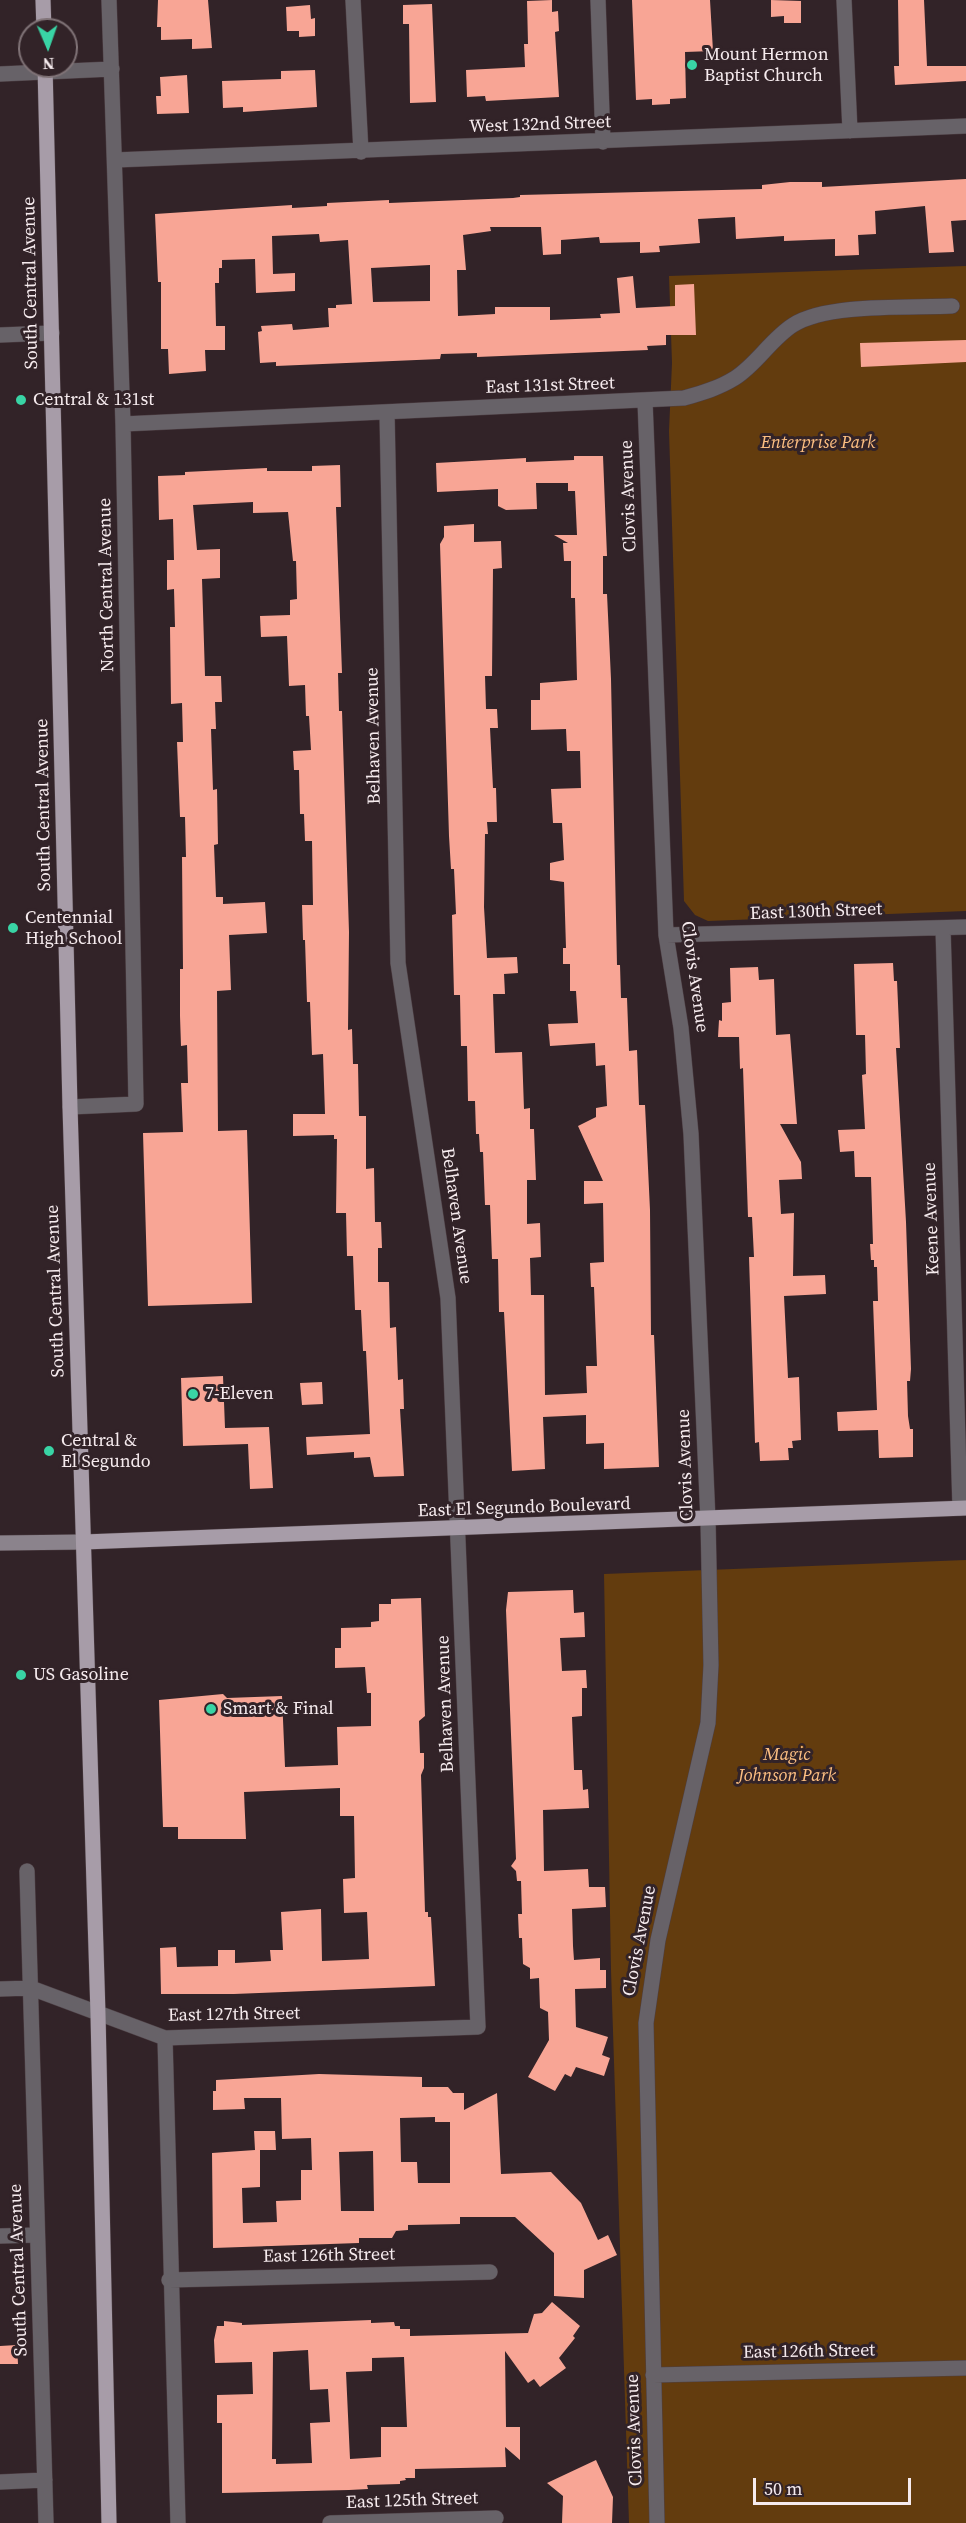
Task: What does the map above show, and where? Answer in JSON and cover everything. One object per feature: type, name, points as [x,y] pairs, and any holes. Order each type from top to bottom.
[{"type":"main road","points":[[43,0],[44,18]]},
{"type":"main road","name":"South Central Avenue","points":[[45,78],[70,1107],[84,1542]]},
{"type":"main road","name":"East El Segundo Boulevard","points":[[84,1542],[458,1530],[963,1508]]},
{"type":"main road","points":[[0,1543],[84,1542],[98,2014],[109,2523]]},
{"type":"street","name":"North Central Avenue","points":[[70,1107],[136,1104],[123,424],[110,0]]},
{"type":"street","points":[[353,0],[361,152]]},
{"type":"street","points":[[598,0],[603,142]]},
{"type":"street","points":[[844,0],[850,131]]},
{"type":"street","points":[[78,69],[112,69]]},
{"type":"street","points":[[0,74],[18,72]]},
{"type":"street","name":"West 132nd Street","points":[[115,160],[361,152],[966,126]]},
{"type":"street","name":"East 131st Street","points":[[123,424],[684,399],[712,390],[736,377],[792,325],[815,315],[848,311],[952,306]]},
{"type":"street","points":[[0,335],[52,333]]},
{"type":"street","name":"Clovis Avenue","points":[[645,401],[666,935],[688,1084],[708,1520],[711,1665],[708,1723],[658,1940],[646,2023],[657,2523]]},
{"type":"street","name":"Belhaven Avenue","points":[[387,412],[398,963],[448,1298],[478,2027]]},
{"type":"street","name":"East 130th Street","points":[[666,935],[966,927]]},
{"type":"street","name":"Keene Avenue","points":[[943,928],[963,1508]]},
{"type":"street","name":"South Central Avenue","points":[[27,1871],[45,2523]]},
{"type":"street","name":"East 127th Street","points":[[0,1989],[31,1988],[165,2038],[478,2027]]},
{"type":"street","points":[[165,2038],[169,2280],[178,2523]]},
{"type":"street","points":[[0,2236],[37,2235]]},
{"type":"street","name":"East 126th Street","points":[[169,2280],[490,2272]]},
{"type":"street","name":"East 126th Street","points":[[653,2374],[966,2368]]},
{"type":"street","points":[[0,2482],[45,2480]]},
{"type":"street","name":"East 125th Street","points":[[330,2523],[496,2518]]},
{"type":"green space","name":"Enterprise Park","points":[[966,266],[966,911],[708,921],[695,915],[684,901],[669,431],[672,363],[669,276]]},
{"type":"green space","name":"Magic Johnson Park","points":[[966,1560],[966,2523],[629,2523],[611,1970],[604,1574]]},
{"type":"building","points":[[158,0],[208,0],[212,48],[192,49],[192,39],[161,40],[161,27],[157,27]]},
{"type":"building","points":[[552,0],[552,12],[558,11],[559,31],[555,32],[559,97],[486,101],[485,96],[467,97],[466,70],[525,67],[524,44],[528,44],[527,1]]},
{"type":"building","points":[[632,0],[710,0],[713,51],[685,52],[686,98],[670,99],[670,104],[652,105],[652,99],[636,100]]},
{"type":"building","points":[[771,0],[801,1],[801,23],[784,23],[784,16],[771,17]]},
{"type":"building","points":[[898,0],[924,0],[927,66],[966,66],[966,81],[895,85],[894,66],[899,66]]},
{"type":"building","points":[[432,4],[436,102],[410,103],[409,24],[403,24],[403,5]]},
{"type":"building","points":[[310,5],[311,19],[315,18],[315,36],[299,37],[299,31],[287,31],[286,7]]},
{"type":"building","points":[[315,70],[317,107],[243,112],[243,107],[223,108],[222,81],[281,79],[281,71]]},
{"type":"building","points":[[187,75],[189,113],[157,114],[156,96],[161,96],[160,77]]},
{"type":"building","points":[[966,179],[966,220],[951,221],[954,252],[929,253],[925,206],[875,211],[876,234],[858,235],[859,255],[835,256],[835,239],[784,241],[784,236],[736,239],[735,217],[698,219],[700,243],[659,246],[660,252],[640,253],[640,242],[600,243],[599,237],[561,240],[561,254],[543,255],[541,227],[490,227],[491,231],[463,235],[466,270],[457,270],[458,316],[495,314],[495,307],[550,307],[550,320],[601,318],[600,314],[620,313],[617,278],[633,276],[636,308],[675,306],[675,285],[694,284],[696,335],[666,335],[666,345],[647,346],[648,350],[477,357],[477,353],[441,354],[440,359],[276,366],[276,362],[260,363],[258,332],[262,331],[261,326],[292,324],[293,330],[329,327],[328,308],[352,304],[348,240],[320,242],[319,234],[272,236],[273,274],[295,273],[295,291],[256,293],[255,259],[222,260],[222,268],[219,268],[219,283],[215,283],[216,326],[225,326],[225,350],[205,350],[206,371],[169,374],[168,349],[161,349],[161,282],[158,282],[155,214],[292,205],[292,208],[327,206],[327,203],[389,200],[389,203],[513,198],[520,197],[520,195],[762,189],[762,185],[790,182],[822,182],[822,187]],"holes":[[[430,265],[430,301],[373,302],[371,268]]]},
{"type":"building","points":[[966,340],[966,362],[861,367],[860,343]]},
{"type":"building","points":[[574,456],[603,456],[607,556],[603,556],[603,594],[607,594],[611,679],[617,965],[620,965],[621,998],[627,998],[629,1051],[637,1050],[639,1105],[645,1105],[650,1210],[651,1335],[654,1335],[659,1467],[604,1469],[604,1443],[586,1444],[586,1415],[543,1417],[545,1469],[512,1471],[504,1312],[499,1312],[498,1259],[492,1259],[490,1205],[485,1205],[483,1152],[480,1152],[479,1134],[476,1134],[475,1101],[468,1101],[467,1046],[461,1046],[460,995],[454,995],[452,915],[456,914],[454,869],[451,869],[449,836],[440,544],[444,537],[444,526],[474,524],[474,542],[501,541],[502,568],[493,569],[492,676],[485,676],[486,709],[497,709],[498,728],[490,728],[497,822],[487,822],[488,834],[485,834],[484,907],[487,958],[517,957],[518,973],[504,974],[505,994],[493,994],[495,1053],[522,1052],[524,1109],[530,1108],[530,1129],[534,1129],[536,1180],[527,1180],[527,1224],[540,1223],[541,1257],[530,1258],[531,1295],[544,1295],[545,1395],[587,1393],[586,1366],[597,1366],[594,1287],[591,1287],[590,1263],[604,1262],[603,1203],[584,1204],[584,1181],[603,1181],[578,1126],[596,1117],[596,1108],[607,1106],[605,1065],[596,1066],[595,1043],[550,1046],[548,1024],[578,1023],[576,991],[570,991],[570,964],[563,964],[563,948],[566,948],[564,882],[550,880],[550,863],[564,860],[562,823],[553,823],[551,789],[581,788],[580,751],[567,751],[566,729],[531,730],[531,700],[540,700],[540,683],[577,680],[575,598],[571,598],[571,561],[564,561],[563,543],[568,543],[554,535],[577,535],[575,491],[568,491],[568,483],[536,483],[537,509],[506,510],[498,506],[498,489],[437,492],[436,463],[526,458],[526,462],[574,460]]},
{"type":"building","points":[[340,465],[341,507],[336,507],[342,673],[338,673],[339,711],[342,711],[349,932],[348,1030],[352,1029],[353,1064],[358,1064],[359,1116],[366,1116],[366,1169],[374,1168],[375,1222],[381,1222],[382,1248],[378,1248],[378,1282],[389,1282],[390,1328],[396,1327],[398,1380],[403,1379],[404,1409],[400,1409],[404,1476],[374,1477],[370,1457],[354,1458],[354,1452],[307,1455],[306,1437],[370,1434],[366,1351],[363,1351],[361,1310],[355,1310],[353,1256],[347,1256],[346,1213],[336,1213],[337,1139],[334,1139],[334,1135],[293,1136],[293,1114],[325,1114],[323,1054],[312,1055],[310,1002],[307,1002],[305,940],[303,940],[302,905],[313,905],[312,841],[305,841],[304,814],[300,814],[299,770],[294,770],[293,751],[311,750],[309,716],[306,716],[305,685],[289,686],[287,636],[261,637],[260,616],[290,615],[290,600],[297,599],[296,561],[293,561],[288,512],[253,513],[253,502],[193,505],[197,550],[220,549],[220,578],[202,579],[205,676],[221,676],[222,702],[215,702],[216,729],[211,729],[213,790],[217,789],[218,844],[214,845],[216,897],[223,897],[223,904],[265,902],[267,933],[229,935],[231,990],[217,991],[218,1131],[247,1130],[252,1303],[148,1306],[143,1133],[183,1132],[181,1083],[188,1083],[187,1045],[181,1046],[180,1016],[180,969],[183,969],[182,857],[186,857],[185,817],[180,817],[177,742],[183,742],[182,703],[171,704],[170,627],[175,627],[174,589],[167,590],[167,560],[174,560],[173,519],[159,520],[158,476],[185,475],[185,472],[267,468],[267,471],[312,471],[312,466]]},
{"type":"building","points":[[893,963],[894,981],[897,981],[900,1048],[896,1048],[906,1222],[911,1369],[910,1381],[907,1381],[908,1416],[910,1429],[913,1429],[913,1457],[879,1458],[878,1430],[838,1431],[837,1412],[877,1410],[873,1301],[878,1301],[877,1267],[874,1267],[874,1260],[871,1260],[870,1244],[873,1244],[871,1177],[855,1177],[854,1151],[840,1152],[838,1130],[865,1129],[862,1075],[866,1074],[865,1035],[856,1035],[854,964]]},
{"type":"building","points":[[758,967],[759,980],[774,979],[776,1035],[790,1034],[797,1124],[780,1124],[801,1162],[802,1179],[779,1180],[781,1214],[794,1213],[793,1276],[825,1275],[826,1294],[784,1296],[788,1378],[799,1377],[801,1440],[792,1441],[793,1448],[788,1448],[789,1460],[760,1461],[759,1442],[755,1443],[749,1257],[754,1257],[752,1217],[748,1217],[743,1068],[740,1069],[739,1037],[718,1037],[719,1020],[722,1021],[722,1003],[731,1002],[730,968]]},
{"type":"building","points":[[223,1376],[225,1428],[269,1427],[273,1488],[250,1489],[248,1444],[183,1446],[181,1378]]},
{"type":"building","points":[[322,1382],[323,1404],[302,1405],[300,1383]]},
{"type":"building","points":[[573,1590],[574,1613],[584,1612],[585,1637],[560,1638],[562,1671],[586,1670],[587,1688],[582,1688],[582,1716],[572,1717],[574,1770],[582,1770],[583,1790],[588,1789],[589,1808],[543,1810],[544,1871],[588,1869],[589,1887],[605,1887],[606,1907],[572,1909],[573,1946],[574,1960],[600,1958],[600,1970],[606,1970],[606,1988],[575,1989],[576,2027],[608,2037],[602,2055],[610,2058],[604,2076],[576,2067],[571,2077],[565,2074],[555,2091],[528,2077],[549,2040],[548,2012],[540,2008],[539,1978],[530,1979],[530,1968],[523,1964],[518,1914],[522,1914],[521,1881],[517,1881],[516,1871],[511,1866],[516,1859],[506,1610],[508,1592]]},
{"type":"building","points":[[421,1598],[425,1716],[419,1721],[420,1753],[424,1753],[424,1768],[421,1775],[425,1912],[428,1912],[428,1917],[431,1917],[435,1986],[234,1994],[161,1994],[160,1948],[176,1947],[177,1967],[218,1966],[218,1950],[235,1950],[235,1963],[271,1961],[270,1950],[283,1950],[281,1912],[321,1909],[322,1961],[369,1959],[367,1912],[344,1913],[343,1879],[355,1878],[354,1816],[340,1816],[340,1788],[244,1792],[246,1839],[178,1839],[178,1827],[163,1827],[159,1700],[223,1694],[227,1698],[282,1696],[285,1767],[338,1765],[337,1727],[371,1726],[371,1693],[367,1693],[365,1667],[335,1668],[335,1648],[341,1648],[341,1628],[371,1627],[371,1622],[379,1621],[379,1604],[391,1604],[391,1599]]},
{"type":"building","points":[[319,2074],[422,2077],[422,2087],[448,2087],[453,2093],[464,2093],[464,2110],[497,2093],[501,2174],[551,2172],[581,2203],[598,2240],[608,2235],[617,2255],[584,2270],[584,2298],[554,2296],[554,2253],[515,2217],[460,2217],[460,2224],[408,2225],[408,2230],[396,2231],[392,2238],[359,2238],[359,2243],[213,2248],[212,2153],[255,2150],[254,2131],[275,2131],[276,2150],[260,2150],[260,2187],[242,2188],[243,2223],[277,2222],[276,2201],[301,2200],[301,2170],[312,2170],[311,2138],[282,2139],[281,2098],[244,2098],[245,2109],[213,2110],[213,2091],[216,2091],[216,2080]],"holes":[[[435,2117],[435,2122],[450,2122],[450,2183],[418,2183],[417,2162],[401,2162],[400,2118]],[[373,2151],[374,2211],[341,2211],[339,2152]]]},
{"type":"building","points":[[552,2302],[580,2326],[573,2336],[575,2338],[559,2358],[566,2368],[540,2387],[534,2379],[528,2383],[505,2351],[506,2427],[520,2427],[520,2460],[505,2447],[506,2467],[415,2469],[415,2478],[405,2478],[406,2480],[400,2481],[400,2484],[367,2485],[368,2489],[222,2493],[222,2423],[217,2423],[217,2395],[253,2394],[252,2362],[215,2363],[214,2340],[217,2326],[224,2326],[224,2321],[242,2323],[242,2325],[371,2320],[371,2323],[394,2322],[395,2326],[400,2326],[400,2329],[410,2329],[410,2336],[528,2333],[534,2314],[542,2313]],"holes":[[[308,2350],[310,2390],[328,2389],[330,2422],[310,2423],[312,2463],[276,2464],[276,2459],[272,2459],[273,2352]],[[404,2357],[407,2427],[381,2427],[381,2457],[350,2459],[346,2372],[372,2371],[372,2358]]]},
{"type":"building","points":[[17,2345],[18,2364],[0,2364],[0,2346]]},
{"type":"building","points":[[596,2460],[613,2497],[612,2523],[562,2523],[563,2496],[547,2483]]},
{"type":"place","name":"Mount Hermon Baptist Church","points":[[692,65]]},
{"type":"place","name":"Central & 131st","points":[[21,400]]},
{"type":"place","name":"Centennial High School","points":[[13,928]]},
{"type":"place","name":"7-Eleven","points":[[193,1394]]},
{"type":"place","name":"Central & El Segundo","points":[[49,1451]]},
{"type":"place","name":"US Gasoline","points":[[21,1675]]},
{"type":"place","name":"Smart & Final","points":[[211,1709]]}]
